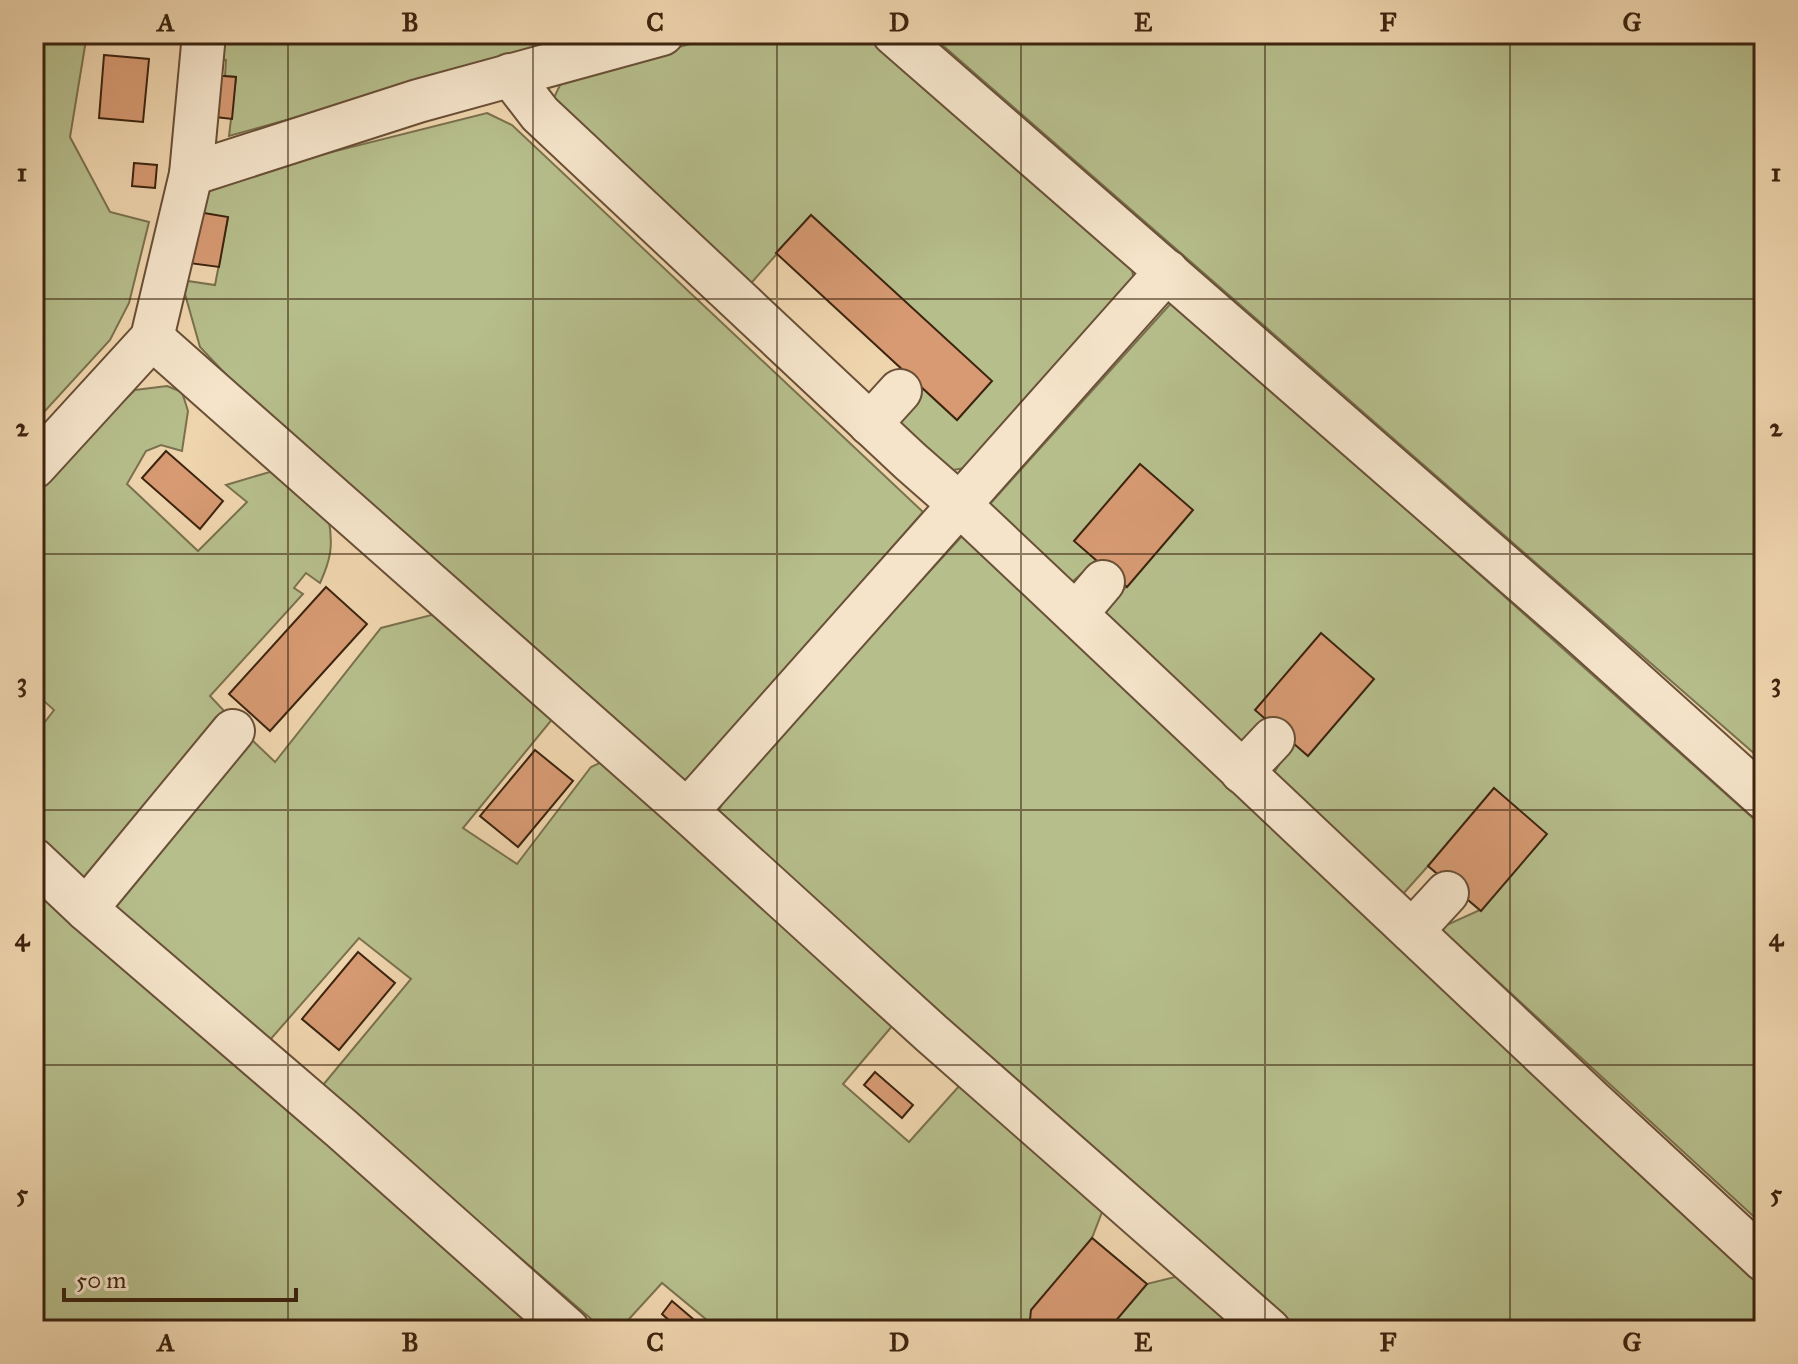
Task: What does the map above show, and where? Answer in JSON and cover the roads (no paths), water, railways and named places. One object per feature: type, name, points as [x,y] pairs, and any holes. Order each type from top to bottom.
[{"type":"lane","points":[[34,467],[152,338],[191,174],[204,34]]},
{"type":"lane","points":[[191,174],[418,101],[662,34]]},
{"type":"lane","points":[[894,34],[1562,617],[1764,798]]},
{"type":"lane","points":[[510,75],[540,114],[1764,1260]]},
{"type":"lane","points":[[687,811],[1167,271]]},
{"type":"lane","points":[[152,338],[1269,1330]]},
{"type":"lane","points":[[870,424],[900,391]]},
{"type":"lane","points":[[1076,614],[1103,582]]},
{"type":"lane","points":[[86,909],[233,731]]},
{"type":"lane","points":[[1242,772],[1273,739]]},
{"type":"lane","points":[[34,860],[86,909],[342,1129],[568,1330]]},
{"type":"lane","points":[[1412,931],[1447,893]]}]
